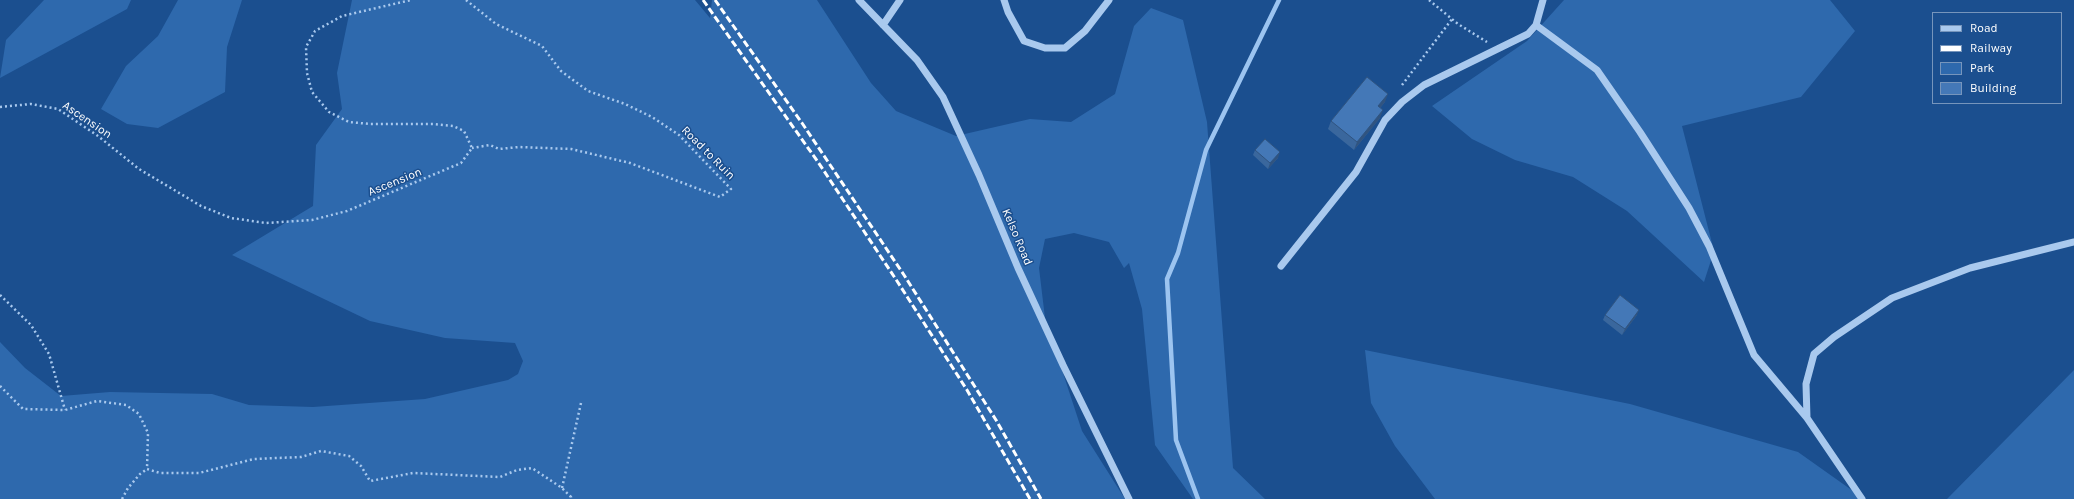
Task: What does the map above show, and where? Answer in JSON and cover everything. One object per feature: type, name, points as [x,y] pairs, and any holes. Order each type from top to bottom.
[{"type":"street","name":"Kelso Road","points":[[859,0],[917,60],[943,98],[1063,365],[1129,499]]},
{"type":"street","points":[[883,25],[900,0]]},
{"type":"street","points":[[1004,0],[1008,12],[1024,41],[1045,48],[1065,48],[1085,31],[1109,0]]},
{"type":"street","points":[[1281,266],[1356,172],[1385,120],[1402,102],[1424,85],[1528,34],[1536,25],[1543,0]]},
{"type":"street","points":[[1536,25],[1598,70],[1689,208],[1709,246],[1754,355],[1807,418],[1862,499]]},
{"type":"street","points":[[1807,418],[1806,384],[1814,354],[1834,337],[1892,298],[1970,268],[2074,242]]},
{"type":"path","points":[[411,0],[342,16],[315,31],[306,48],[307,73],[312,92],[328,112],[349,122],[370,124],[433,124],[453,126],[464,130],[472,148]]},
{"type":"path","name":"Road to Ruin","points":[[466,0],[496,24],[542,46],[561,71],[588,91],[625,104],[652,117],[679,135],[731,190],[720,197],[630,162],[571,148],[519,147],[499,149],[490,145],[472,148]]},
{"type":"path","points":[[1429,0],[1452,19],[1498,49]]},
{"type":"path","points":[[1402,85],[1452,19]]},
{"type":"path","name":"Ascension","points":[[0,107],[31,104],[58,109],[98,136],[139,169],[201,206],[231,218],[266,223],[312,220],[347,211],[461,163],[472,148]]},
{"type":"path","points":[[0,295],[31,325],[49,354],[65,410]]},
{"type":"path","points":[[0,386],[23,409],[65,410],[97,401],[126,404],[139,414],[148,433],[147,469]]},
{"type":"path","points":[[562,488],[581,403]]},
{"type":"path","points":[[147,469],[160,473],[199,473],[254,459],[301,457],[321,451],[349,456],[361,466],[370,481],[413,473],[500,477],[517,470],[532,468],[562,488],[570,499]]},
{"type":"path","points":[[122,499],[128,488],[140,474],[147,469]]},
{"type":"green space","points":[[44,0],[131,0],[127,9],[0,78],[6,40]]},
{"type":"green space","points":[[178,0],[242,0],[227,47],[225,92],[158,128],[127,124],[101,109],[126,66],[158,36]]},
{"type":"green space","points":[[352,0],[695,0],[710,18],[712,0],[817,0],[871,83],[896,111],[956,136],[1030,119],[1071,122],[1115,94],[1134,26],[1151,8],[1183,20],[1207,122],[1233,468],[1265,499],[1193,499],[1155,445],[1142,309],[1129,263],[1124,268],[1109,242],[1074,233],[1045,239],[1039,268],[1045,318],[1082,431],[1125,499],[0,499],[0,342],[25,368],[61,396],[110,392],[212,394],[249,405],[313,407],[425,399],[508,380],[518,374],[523,361],[515,343],[445,338],[370,321],[232,255],[313,206],[316,145],[342,109],[337,73]]},
{"type":"green space","points":[[1564,0],[1830,0],[1855,31],[1801,97],[1682,126],[1714,251],[1704,282],[1627,211],[1573,177],[1515,160],[1472,139],[1432,106],[1527,41]]},
{"type":"green space","points":[[1365,350],[1630,404],[1798,452],[1853,491],[1860,499],[1435,499],[1395,446],[1371,403]]},
{"type":"green space","points":[[2074,370],[2074,499],[1947,499]]},
{"type":"building","points":[[1367,77],[1388,94],[1378,106],[1383,110],[1357,142],[1331,121]]},
{"type":"building","points":[[1265,139],[1280,152],[1270,163],[1255,150]]},
{"type":"building","points":[[1620,295],[1639,310],[1625,329],[1605,315]]},
{"type":"waterway","points":[[1198,499],[1176,440],[1167,279],[1178,253],[1206,150],[1279,0]]},
{"type":"railway","points":[[703,0],[818,162],[897,281],[967,390],[1030,499]]},
{"type":"railway","points":[[715,0],[802,123],[904,275],[996,420],[1041,499]]}]
